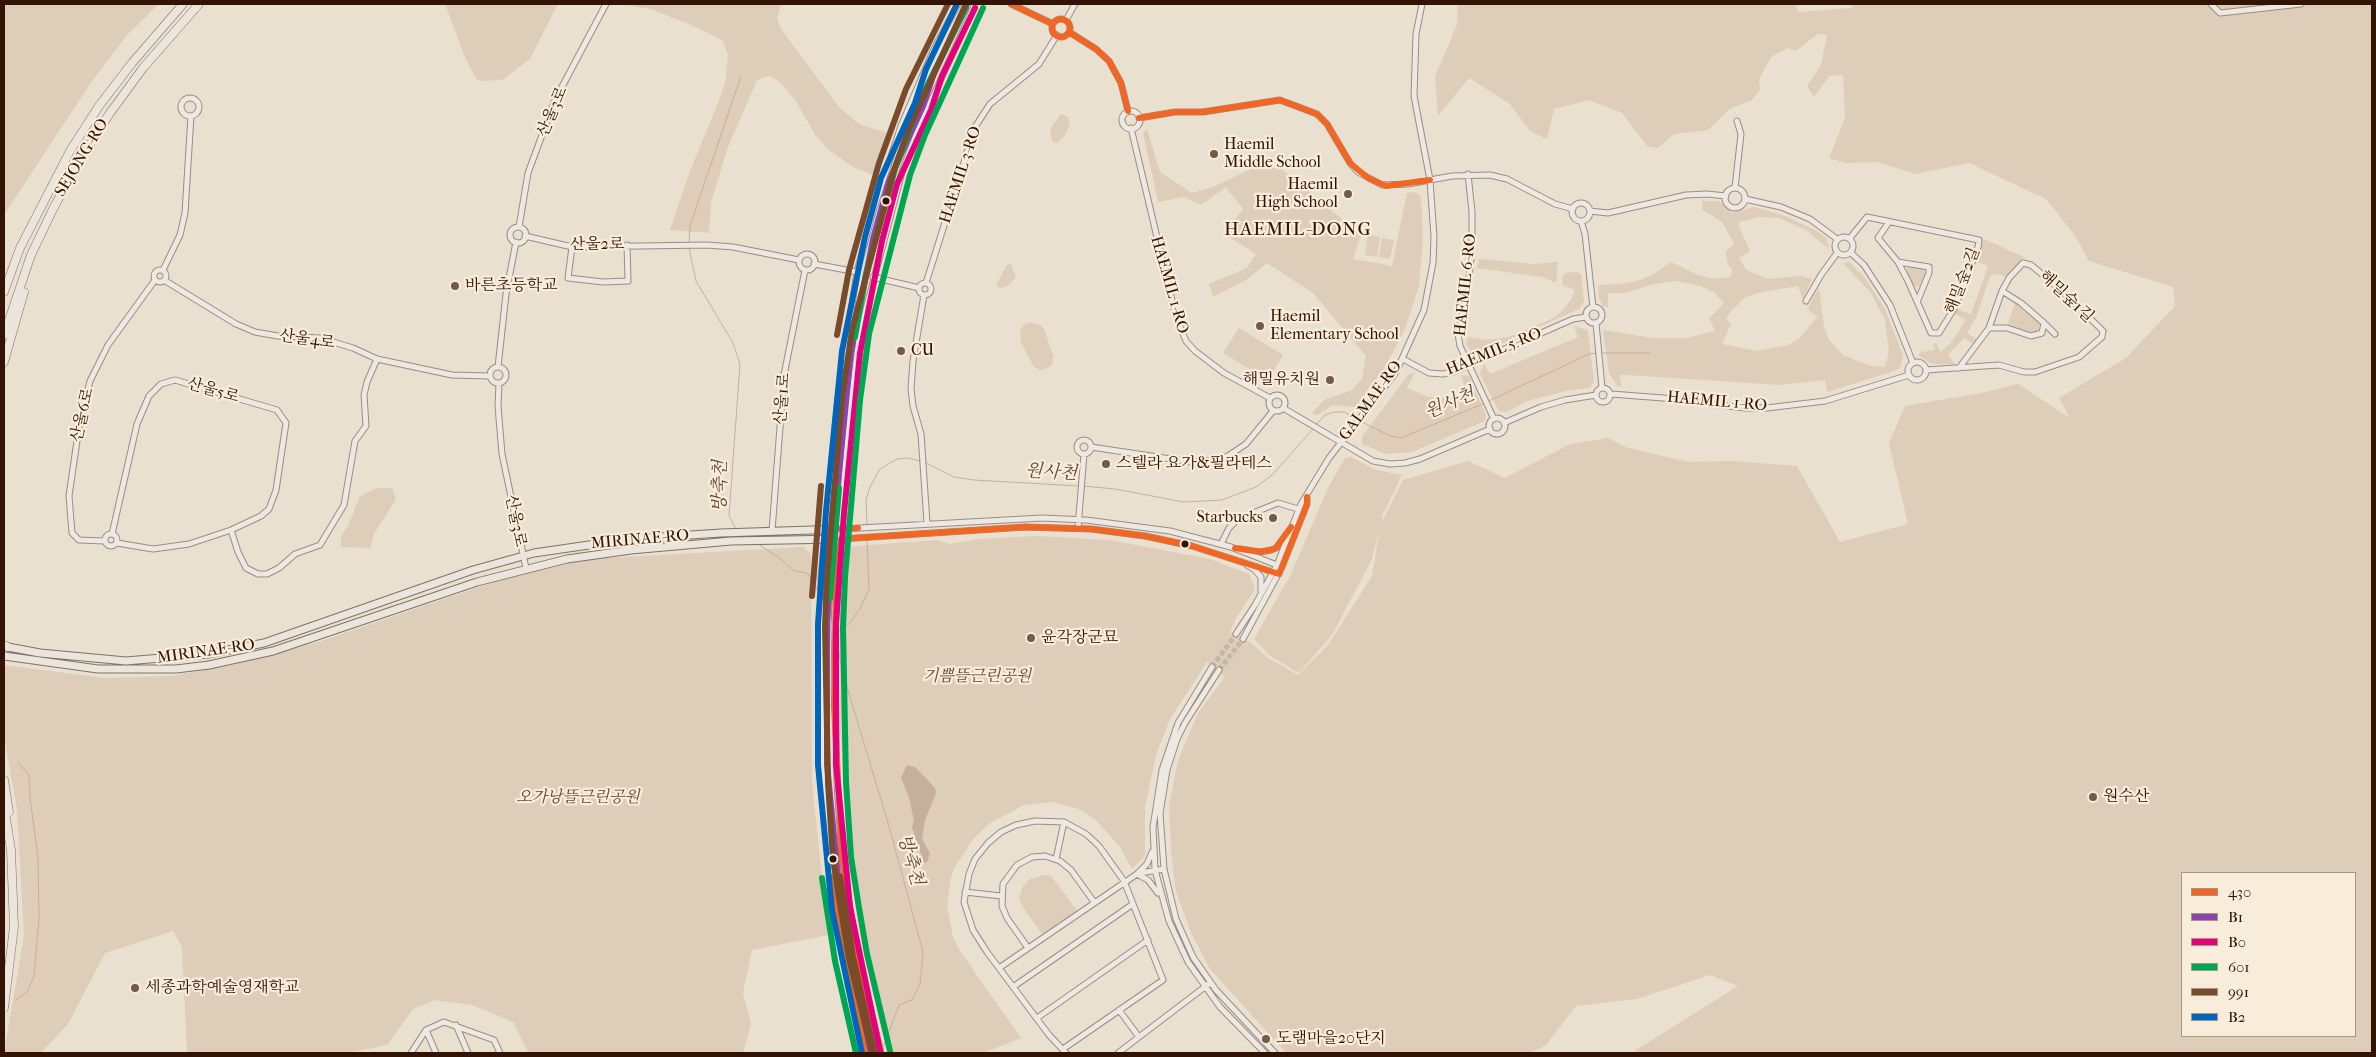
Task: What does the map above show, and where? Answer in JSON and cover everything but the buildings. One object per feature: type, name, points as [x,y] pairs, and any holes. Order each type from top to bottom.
[{"type":"highway","name":"SEJONG-RO","points":[[4,292],[20,248],[43,200],[70,151],[99,106],[132,63],[183,4]]},
{"type":"highway","name":"SEJONG-RO","points":[[4,335],[31,255],[54,207],[81,158],[110,113],[143,68],[199,4]]},
{"type":"highway","points":[[4,279],[19,241],[43,200]]},
{"type":"highway","points":[[4,362],[32,266],[54,207]]},
{"type":"highway","points":[[4,780],[14,847],[11,957],[4,1008]]},
{"type":"highway","points":[[4,806],[11,850],[13,897]]},
{"type":"main road","name":"MIRINAE-RO","points":[[5,646],[40,653],[126,661],[175,658],[237,650],[282,638],[465,573],[522,556],[606,542],[772,530],[842,529]]},
{"type":"main road","name":"MIRINAE-RO","points":[[4,656],[98,669],[176,669],[209,665],[273,651],[477,582],[526,568],[608,552],[731,542],[841,539]]},
{"type":"street","name":"산울3로","points":[[519,227],[528,173],[555,100],[606,4]]},
{"type":"street","points":[[865,1053],[835,911],[823,781],[820,630],[821,576],[838,397],[857,272],[887,166],[901,126],[934,49],[958,4]]},
{"type":"street","points":[[881,1053],[858,956],[850,909],[842,858],[837,782],[834,706],[836,576],[842,529],[851,399],[860,332],[902,172],[917,132],[975,4]]},
{"type":"street","points":[[1011,4],[1053,24]]},
{"type":"street","points":[[1066,20],[1075,4]]},
{"type":"street","name":"GALMAE-RO","points":[[1280,566],[1298,509],[1341,442],[1396,372],[1424,310],[1433,263],[1430,180],[1414,96],[1416,34],[1422,4]]},
{"type":"street","points":[[2211,4],[2220,14],[2301,4]]},
{"type":"street","points":[[1053,24],[1060,19],[1066,20],[1070,24],[1070,32]]},
{"type":"street","points":[[1053,24],[1054,32],[1057,35],[1064,36],[1070,32]]},
{"type":"street","points":[[1070,32],[1096,49],[1109,61],[1121,83],[1128,111]]},
{"type":"street","name":"HAEMIL 3-RO","points":[[926,283],[975,127],[990,104],[1038,64],[1057,35]]},
{"type":"street","points":[[1139,118],[1175,112],[1203,112],[1269,100],[1286,101],[1304,107],[1322,118],[1350,163],[1368,178],[1386,186],[1468,174],[1507,179],[1555,204],[1572,209]]},
{"type":"street","points":[[1128,111],[1135,112],[1139,118],[1138,125],[1130,128],[1125,126],[1122,121],[1123,116],[1128,111]]},
{"type":"street","points":[[163,270],[180,235],[185,213],[191,116]]},
{"type":"street","points":[[1735,188],[1742,134],[1738,121]]},
{"type":"street","name":"HAEMIL 1-RO","points":[[1130,128],[1176,317],[1186,341],[1224,373],[1270,398]]},
{"type":"street","name":"HAEMIL 6-RO","points":[[1468,174],[1472,212],[1472,248],[1468,288],[1458,334],[1460,346],[1494,419]]},
{"type":"street","points":[[1735,188],[1743,192],[1745,198],[1742,204],[1734,207],[1726,202],[1726,196],[1729,190],[1735,188]]},
{"type":"street","points":[[1590,211],[1608,213],[1686,195],[1726,196]]},
{"type":"street","points":[[1745,198],[1781,207],[1810,218],[1837,239]]},
{"type":"street","points":[[1572,209],[1578,204],[1584,203],[1588,206],[1590,211],[1587,219],[1581,221]]},
{"type":"street","points":[[1572,209],[1574,217],[1581,221],[1585,234],[1593,307]]},
{"type":"street","name":"해밀숲2길","points":[[1850,238],[1867,217],[1979,240],[1956,307],[1939,333],[1931,333],[1918,300],[1898,262],[1878,238],[1890,222]]},
{"type":"street","points":[[519,227],[525,231],[525,236],[522,241],[516,242],[511,238],[510,234],[512,229],[519,227]]},
{"type":"street","name":"산울2로","points":[[525,236],[572,247],[627,245],[733,247],[799,260]]},
{"type":"street","points":[[1837,253],[1834,244],[1842,236],[1850,238],[1853,247],[1851,253]]},
{"type":"street","points":[[498,367],[506,294],[516,242]]},
{"type":"street","points":[[572,247],[568,278],[603,282],[628,281],[627,245]]},
{"type":"street","points":[[1837,253],[1845,255],[1851,253]]},
{"type":"street","points":[[1806,301],[1821,275],[1837,253]]},
{"type":"street","points":[[1851,253],[1864,265],[1890,305],[1914,363]]},
{"type":"street","points":[[808,254],[813,257],[814,264],[811,268],[805,270],[800,266],[799,260],[803,255],[808,254]]},
{"type":"street","points":[[1898,262],[1929,267],[1929,273],[1918,300]]},
{"type":"street","name":"해밀숲1길","points":[[1926,370],[1960,368],[1999,365],[2024,372],[2035,372],[2079,357],[2102,337],[2103,331],[2062,291],[2031,265],[2023,263],[2009,278],[2002,291],[1989,328],[1960,368]]},
{"type":"street","points":[[814,264],[857,272]]},
{"type":"street","points":[[163,270],[166,275],[164,280],[161,282],[155,280],[154,272],[163,270]]},
{"type":"street","name":"산울1로","points":[[772,530],[784,376],[805,270]]},
{"type":"street","points":[[873,277],[919,288]]},
{"type":"street","name":"산울6로","points":[[105,541],[79,540],[72,533],[69,512],[70,477],[80,420],[90,381],[108,345],[155,280]]},
{"type":"street","name":"산울4로","points":[[164,280],[236,324],[255,332],[278,336],[320,338],[352,348],[377,359],[452,374],[489,376]]},
{"type":"street","points":[[919,288],[920,284],[926,283],[931,289],[930,293],[924,295]]},
{"type":"street","points":[[919,288],[920,292],[924,295]]},
{"type":"street","points":[[2002,291],[2021,303],[2055,334]]},
{"type":"street","points":[[924,295],[910,389],[923,449],[927,523]]},
{"type":"street","points":[[1593,307],[1598,308],[1602,312],[1602,318],[1596,323],[1589,322],[1586,317],[1586,312],[1593,307]]},
{"type":"street","name":"HAEMIL 5-RO","points":[[1403,360],[1420,369],[1436,374],[1453,372],[1573,319],[1586,317]]},
{"type":"street","points":[[1596,323],[1602,388]]},
{"type":"street","points":[[1989,328],[2007,328],[2031,336],[2042,333],[2044,323]]},
{"type":"street","points":[[231,530],[238,552],[246,568],[258,574],[267,574],[279,568],[295,554],[320,545],[344,505],[355,441],[366,426],[367,415],[364,395],[366,382],[377,359]]},
{"type":"street","points":[[1914,363],[1922,363],[1926,370],[1925,376],[1915,380],[1909,375],[1908,370],[1914,363]]},
{"type":"street","points":[[498,367],[504,370],[506,375],[504,380],[499,383],[492,382],[489,376],[492,369],[498,367]]},
{"type":"street","name":"HAEMIL 1-RO","points":[[1611,394],[1744,408],[1767,408],[1824,402],[1909,375]]},
{"type":"street","name":"산울5로","points":[[112,534],[137,424],[149,396],[160,384],[175,380],[277,410],[286,423],[276,490],[269,509],[261,516],[231,530],[189,544],[153,549],[117,543]]},
{"type":"street","name":"산울3로","points":[[499,383],[498,406],[502,454],[526,568]]},
{"type":"street","points":[[1596,395],[1599,401],[1605,403],[1610,398],[1611,394],[1607,389],[1602,388]]},
{"type":"street","points":[[1504,423],[1565,400],[1596,395],[1602,388]]},
{"type":"street","points":[[1276,395],[1281,396],[1285,403],[1283,408],[1279,411],[1273,411],[1268,404],[1270,398],[1276,395]]},
{"type":"street","points":[[1283,408],[1373,460],[1390,464],[1406,463],[1490,429]]},
{"type":"street","points":[[1091,447],[1191,462],[1217,460],[1228,456],[1246,444],[1273,411]]},
{"type":"street","points":[[1500,418],[1504,423],[1504,429],[1501,432],[1494,433],[1490,429],[1490,422],[1494,419],[1500,418]]},
{"type":"street","points":[[1084,454],[1077,449],[1080,441],[1087,440],[1091,447]]},
{"type":"street","points":[[1084,454],[1089,452],[1091,447]]},
{"type":"street","points":[[1078,528],[1084,454]]},
{"type":"street","name":"GALMAE-RO","points":[[1243,639],[1280,566],[1307,504],[1307,497]]},
{"type":"street","points":[[1221,544],[1229,528],[1238,519],[1278,503],[1298,509]]},
{"type":"street","name":"MIRINAE-RO","points":[[842,529],[1042,518],[1079,519],[1148,526],[1221,544],[1280,566]]},
{"type":"street","points":[[1230,547],[1260,552],[1271,550],[1276,548],[1292,526]]},
{"type":"street","name":"MIRINAE-RO","points":[[841,539],[1025,527],[1078,528],[1145,536],[1233,558],[1276,573]]},
{"type":"street","points":[[112,534],[117,537],[117,543],[110,546],[105,541],[107,536],[112,534]]},
{"type":"street","points":[[1233,558],[1254,569],[1261,577],[1262,588],[1256,603]]},
{"type":"street","name":"GALMAE-RO","points":[[1236,634],[1276,573]]},
{"type":"street","points":[[1212,667],[1188,705],[1172,738],[1158,786],[1153,820],[1155,870],[1161,898],[1180,948],[1204,987],[1220,1007],[1265,1053]]},
{"type":"street","points":[[1219,670],[1185,723],[1177,739],[1167,770],[1160,813],[1164,869],[1176,920],[1193,957],[1210,983],[1275,1053]]},
{"type":"street","points":[[1035,821],[1064,822],[1086,834],[1099,846],[1124,882],[1163,980],[1119,1010],[1065,1051],[1013,987],[973,930],[966,910],[965,892],[975,859],[988,843],[1001,832],[1016,825],[1035,821]]},
{"type":"street","points":[[1056,859],[1064,822]]},
{"type":"street","points":[[999,968],[1137,874],[1147,864],[1153,845]]},
{"type":"street","points":[[1028,948],[1007,918],[1001,896],[1008,876],[1017,865],[1032,858],[1045,856],[1056,859],[1071,870],[1094,902]]},
{"type":"street","points":[[1137,874],[1164,869]]},
{"type":"street","points":[[1137,874],[1148,880],[1161,898]]},
{"type":"street","points":[[965,892],[1001,896]]},
{"type":"street","points":[[1013,987],[1133,904]]},
{"type":"street","points":[[1037,1018],[1148,940]]},
{"type":"street","points":[[1118,1053],[1210,983]]},
{"type":"street","points":[[1119,1010],[1139,1038]]},
{"type":"street","points":[[411,1053],[424,1032],[444,1022],[494,1040],[500,1053]]},
{"type":"street","points":[[456,1025],[468,1053]]},
{"type":"street","points":[[424,1032],[436,1053]]},
{"type":"green space","points":[[4,4],[159,4],[127,35],[90,84],[4,215]]},
{"type":"green space","points":[[445,4],[558,4],[530,59],[502,80],[478,81],[466,60]]},
{"type":"green space","points":[[620,4],[781,4],[777,19],[781,29],[839,107],[859,124],[889,134],[873,175],[853,167],[829,150],[815,135],[796,101],[781,83],[770,76],[764,77],[757,80],[728,147],[711,202],[709,233],[670,230],[690,171],[720,98],[726,79],[728,54],[722,40],[689,24],[650,9]]},
{"type":"green space","name":"기쁨뜰근린공원","points":[[1458,4],[1795,4],[1799,12],[1852,8],[1853,4],[2372,4],[2372,1053],[1636,1053],[1636,1050],[1738,986],[1710,975],[1637,999],[1576,1006],[1545,1046],[1529,1053],[1286,1053],[1210,969],[1191,933],[1176,892],[1171,850],[1169,806],[1178,760],[1198,713],[1225,677],[1207,662],[1170,719],[1156,755],[1145,807],[1145,856],[1132,869],[1120,847],[1096,820],[1079,809],[1053,802],[1024,805],[990,823],[974,838],[954,868],[947,906],[953,937],[960,951],[1021,1038],[983,1053],[890,1053],[866,953],[854,890],[838,707],[843,547],[937,540],[949,544],[980,539],[1036,536],[1109,540],[1210,559],[1249,574],[1254,585],[1254,591],[1236,618],[1230,632],[1251,643],[1268,658],[1298,675],[1328,645],[1372,576],[1380,527],[1372,559],[1332,635],[1299,673],[1270,656],[1254,639],[1291,574],[1328,488],[1345,458],[1351,457],[1376,470],[1402,475],[1383,514],[1381,524],[1403,480],[1468,461],[1505,478],[1570,444],[1608,438],[1625,447],[1688,462],[1732,461],[1797,466],[1840,542],[1908,524],[1889,443],[1905,406],[1981,393],[2018,384],[2070,418],[2059,398],[2126,358],[2175,306],[2173,287],[2089,261],[2074,234],[2046,199],[1969,163],[1916,174],[1877,162],[1846,163],[1829,158],[1845,118],[1843,75],[1829,76],[1814,97],[1807,86],[1821,65],[1827,35],[1818,34],[1796,51],[1787,48],[1771,57],[1759,79],[1760,90],[1752,100],[1730,109],[1708,130],[1674,134],[1658,148],[1647,146],[1622,113],[1589,100],[1554,109],[1547,139],[1530,131],[1510,104],[1469,78],[1438,116],[1435,76],[1457,25]]},
{"type":"green space","points":[[1061,114],[1068,117],[1070,124],[1066,134],[1057,143],[1052,141],[1050,129]]},
{"type":"green space","points":[[1147,129],[1160,172],[1192,193],[1213,187],[1256,167],[1280,168],[1361,235],[1353,259],[1392,266],[1407,193],[1416,192],[1421,196],[1423,237],[1419,286],[1405,329],[1384,369],[1355,407],[1333,405],[1317,415],[1312,413],[1324,400],[1352,390],[1362,379],[1366,356],[1313,293],[1267,263],[1246,280],[1213,297],[1209,284],[1247,268],[1256,254],[1224,234],[1243,209],[1226,187],[1201,205],[1184,197],[1158,202],[1143,133]]},
{"type":"green space","points":[[1702,201],[1719,201],[1732,213],[1754,207],[1785,216],[1817,231],[1825,237],[1829,246],[1829,249],[1806,230],[1779,218],[1760,217],[1739,222],[1738,224],[1750,251],[1739,258],[1746,270],[1768,279],[1800,276],[1812,279],[1803,299],[1798,286],[1762,292],[1746,297],[1731,311],[1726,319],[1731,324],[1722,344],[1757,351],[1788,345],[1800,338],[1818,316],[1807,310],[1819,287],[1824,327],[1829,340],[1843,355],[1870,366],[1885,367],[1889,352],[1885,320],[1871,293],[1843,263],[1849,262],[1865,278],[1885,309],[1903,355],[1901,366],[1897,370],[1827,392],[1825,380],[1780,385],[1626,375],[1620,375],[1621,386],[1618,387],[1609,373],[1603,330],[1653,338],[1687,338],[1715,331],[1709,319],[1724,303],[1715,293],[1701,286],[1675,281],[1654,284],[1625,293],[1608,293],[1608,307],[1603,306],[1599,299],[1598,285],[1621,284],[1640,280],[1652,275],[1671,262],[1698,275],[1714,279],[1731,277],[1732,269],[1728,265],[1726,252],[1734,243],[1722,222],[1702,209]]},
{"type":"green space","points":[[1368,235],[1380,237],[1377,257],[1365,255]]},
{"type":"green space","points":[[1382,238],[1394,240],[1390,259],[1379,257]]},
{"type":"green space","points":[[1984,239],[2024,257],[2007,277],[1995,274],[1990,276],[1976,318],[1967,333],[1978,340],[1975,345],[1964,338],[1948,355],[1955,364],[1932,364],[1918,355],[1921,352],[1935,350],[1933,344],[1936,343],[1940,352],[1950,344],[1966,320],[1955,314],[1957,309],[1971,314],[1988,266],[1975,261]]},
{"type":"green space","points":[[1479,259],[1535,264],[1558,262],[1556,283],[1542,277],[1477,268]]},
{"type":"green space","points":[[1011,264],[1016,278],[1006,287],[1000,288],[996,285],[1007,265]]},
{"type":"green space","points":[[1911,266],[1923,268],[1926,273],[1919,287],[1914,286],[1907,272],[1907,268]]},
{"type":"green space","points":[[1576,272],[1581,274],[1584,301],[1579,309],[1480,353],[1471,352],[1466,343],[1468,337],[1487,340],[1509,337],[1551,319],[1560,313],[1571,300],[1575,290],[1562,285],[1563,276],[1565,273]]},
{"type":"green space","points":[[2015,303],[2040,324],[2038,331],[2028,332],[2007,326]]},
{"type":"green space","points":[[1029,322],[1041,325],[1045,331],[1053,356],[1053,364],[1048,368],[1041,370],[1034,367],[1021,343],[1020,332],[1023,325]]},
{"type":"green space","points":[[1574,326],[1588,330],[1594,382],[1589,388],[1566,391],[1527,401],[1506,412],[1499,411],[1480,374],[1484,364],[1490,374],[1578,337]]},
{"type":"green space","points":[[1239,328],[1283,355],[1268,380],[1223,353]]},
{"type":"green space","points":[[1415,372],[1407,388],[1428,397],[1445,398],[1467,393],[1461,375],[1469,376],[1486,415],[1485,421],[1412,452],[1386,454],[1362,444],[1362,437],[1408,375]]},
{"type":"green space","points":[[377,488],[392,488],[396,499],[374,534],[370,548],[341,547],[341,536],[348,526],[360,496]]},
{"type":"green space","name":"오가낭뜰근린공원","points":[[803,547],[811,554],[812,782],[828,935],[752,950],[743,993],[751,1024],[743,1053],[528,1053],[513,1022],[472,1005],[435,1000],[413,1009],[388,1044],[374,1048],[351,1052],[187,1053],[182,947],[173,931],[105,953],[68,1024],[41,1053],[4,1053],[24,936],[17,809],[4,737],[4,665],[104,678],[171,676],[236,664],[321,641],[503,579],[588,559]]},
{"type":"green space","points":[[1043,875],[1051,876],[1079,913],[1044,937],[1024,909],[1019,898],[1022,888],[1028,880]]},
{"type":"shaded area","points":[[907,765],[915,767],[935,788],[936,793],[925,820],[922,839],[930,853],[927,862],[924,863],[912,827],[914,821],[909,797],[901,778]]},
{"type":"waterway","name":"방축천","points":[[689,244],[690,226],[741,76]]},
{"type":"waterway","name":"방축천","points":[[689,248],[696,281],[733,343],[740,364],[729,516],[736,529]]},
{"type":"waterway","name":"원사천","points":[[1489,401],[1589,354],[1597,353]]},
{"type":"waterway","name":"원사천","points":[[1601,353],[1650,353]]},
{"type":"waterway","name":"원사천","points":[[1360,421],[1390,436],[1401,438],[1485,403]]},
{"type":"waterway","name":"원사천","points":[[1315,426],[1325,415],[1334,412],[1344,412],[1357,419]]},
{"type":"waterway","name":"원사천","points":[[1083,486],[1115,489],[1184,502],[1222,500],[1256,487],[1272,475],[1313,429]]},
{"type":"waterway","name":"원사천","points":[[867,525],[866,500],[870,487],[880,469],[897,459],[908,458],[920,461]]},
{"type":"waterway","name":"원사천","points":[[924,462],[954,477],[974,480],[1079,486]]},
{"type":"waterway","name":"원사천","points":[[836,633],[850,623],[860,609],[869,589],[867,539]]},
{"type":"waterway","name":"방축천","points":[[758,544],[780,558],[794,571],[807,573],[819,591]]},
{"type":"waterway","name":"방축천","points":[[823,597],[832,621]]},
{"type":"waterway","name":"방축천","points":[[837,645],[844,677],[889,826],[923,952],[920,984],[912,1000],[899,1005],[882,1050]]},
{"type":"waterway","points":[[16,1000],[27,992],[34,976],[39,918],[38,857],[30,798],[29,775],[18,762]]},
{"type":"tunnel","points":[[1212,667],[1236,634]]},
{"type":"tunnel","points":[[1219,670],[1243,639]]},
{"type":"transit line","name":"991","points":[[837,335],[849,270],[879,163],[906,89],[948,4]]},
{"type":"transit line","name":"B2","points":[[862,1053],[832,910],[818,765],[818,624],[826,511],[842,351],[865,237],[881,178],[915,103],[926,69],[957,4]]},
{"type":"transit line","name":"991","points":[[872,1053],[849,958],[841,910],[833,859],[828,783],[825,627],[827,575],[842,398],[852,330],[894,170],[909,128],[966,4]]},
{"type":"transit line","name":"B1","points":[[871,1053],[841,908],[827,764],[827,624],[835,512],[851,352],[873,239],[889,181],[923,106],[934,73],[967,4]]},
{"type":"transit line","name":"430","points":[[1011,4],[1053,24]]},
{"type":"transit line","name":"601","points":[[855,337],[866,274],[895,169],[922,96],[966,8]]},
{"type":"transit line","name":"B0","points":[[880,1051],[850,907],[836,764],[836,624],[844,513],[860,353],[882,241],[897,184],[931,110],[942,76],[975,8]]},
{"type":"transit line","name":"601","points":[[890,1051],[867,954],[859,908],[851,857],[846,782],[843,627],[845,577],[860,400],[869,334],[910,175],[925,135],[983,8]]},
{"type":"transit line","name":"430","points":[[1061,19],[1067,22],[1070,28],[1067,34],[1061,37],[1055,34],[1052,28],[1055,22],[1061,19]]},
{"type":"transit line","name":"430","points":[[1069,32],[1096,49],[1109,61],[1121,83],[1128,111]]},
{"type":"transit line","name":"430","points":[[1139,118],[1175,112],[1203,112],[1280,100],[1317,114],[1327,124],[1350,163],[1368,178],[1386,186],[1430,180]]},
{"type":"transit line","name":"991","points":[[812,596],[821,486]]},
{"type":"transit line","name":"601","points":[[830,598],[839,488]]},
{"type":"transit line","name":"430","points":[[881,1053],[858,956],[842,858],[834,706],[836,576],[841,539],[1025,527],[1091,529],[1145,536],[1192,546],[1279,574],[1307,504],[1307,497]]},
{"type":"transit line","name":"430","points":[[1235,548],[1260,552],[1271,550],[1276,548],[1291,527]]},
{"type":"transit line","name":"430","points":[[821,597],[826,529],[858,528]]},
{"type":"transit line","name":"991","points":[[840,876],[853,957],[874,1051]]},
{"type":"transit line","name":"430","points":[[831,877],[844,959],[865,1053]]},
{"type":"transit line","name":"601","points":[[822,878],[835,961],[856,1053]]},
{"type":"place","name":"Haemil Middle School","points":[[1214,154]]},
{"type":"place","name":"Haemil High School","points":[[1348,194]]},
{"type":"place","name":"바른초등학교","points":[[455,286]]},
{"type":"place","name":"Haemil Elementary School","points":[[1260,326]]},
{"type":"place","name":"CU","points":[[901,351]]},
{"type":"place","name":"해밀유치원","points":[[1330,380]]},
{"type":"place","name":"스텔라 요가&필라테스","points":[[1106,464]]},
{"type":"place","name":"Starbucks","points":[[1273,518]]},
{"type":"place","name":"윤각장군묘","points":[[1031,638]]},
{"type":"place","name":"원수산","points":[[2093,797]]},
{"type":"place","name":"세종과학예술영재학교","points":[[135,988]]},
{"type":"place","name":"도램마을20단지","points":[[1266,1039]]},
{"type":"district","name":"HAEMIL-DONG","points":[[1298,230]]}]
